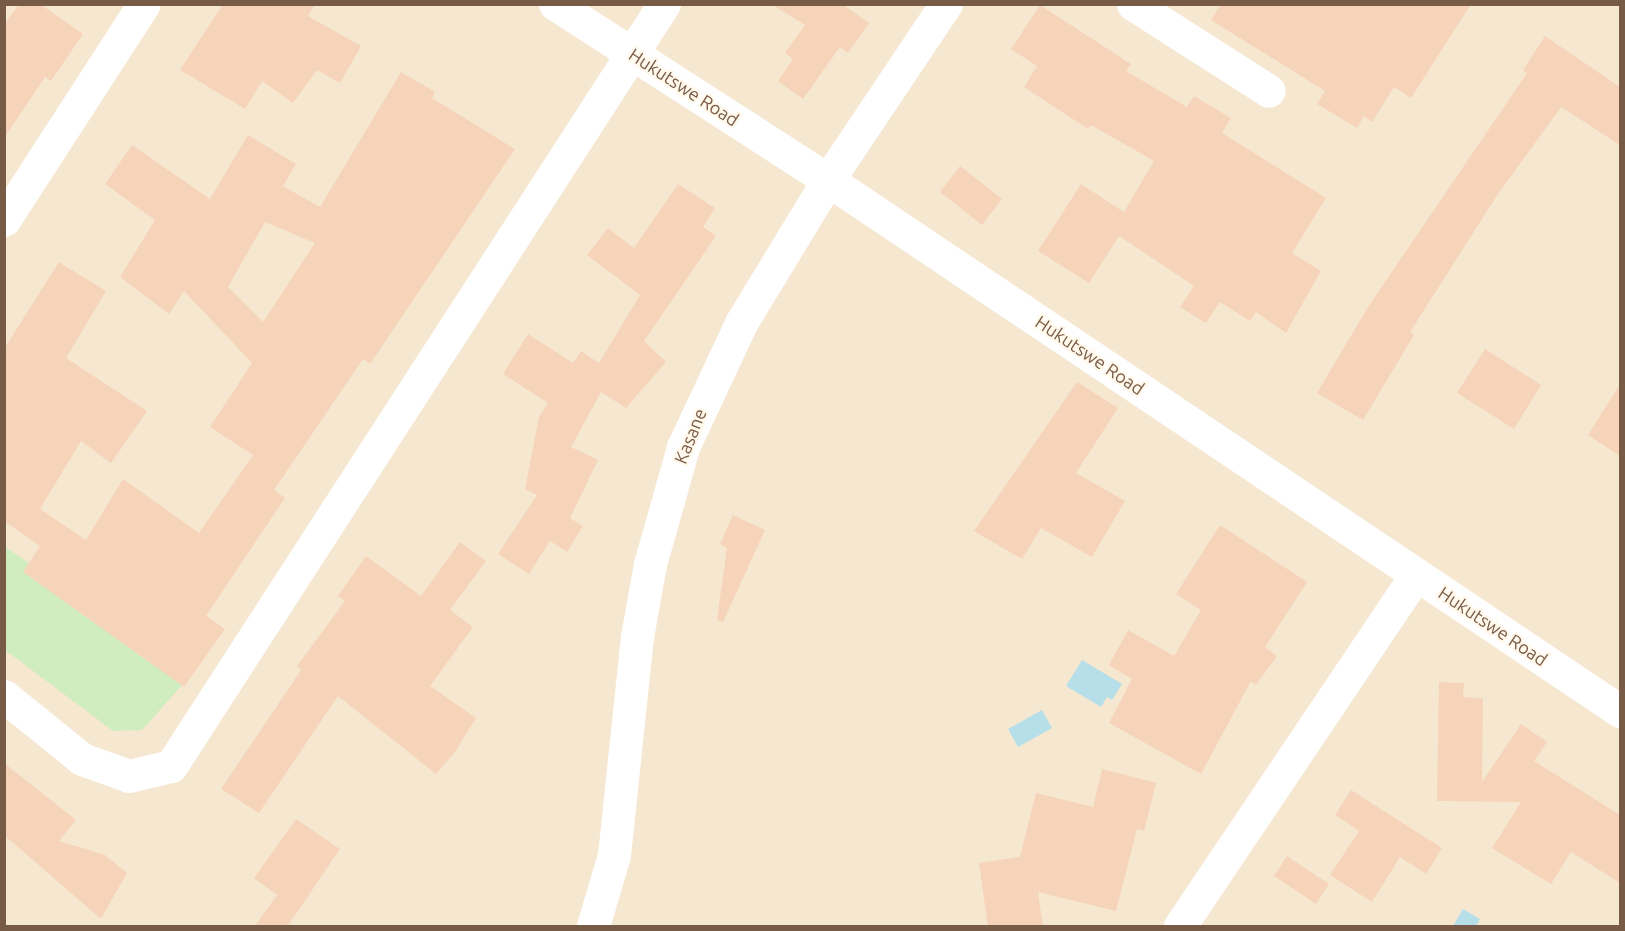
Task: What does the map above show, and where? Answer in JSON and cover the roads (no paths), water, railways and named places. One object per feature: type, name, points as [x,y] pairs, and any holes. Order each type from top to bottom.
[{"type":"street","points":[[4,220],[144,4]]},
{"type":"street","name":"Hukutswe Road","points":[[555,4],[828,180],[1620,711]]},
{"type":"street","points":[[4,696],[82,759],[129,776],[171,766],[664,4]]},
{"type":"street","name":"Kasane","points":[[593,927],[614,855],[637,637],[650,564],[683,447],[741,323],[828,180],[946,4]]},
{"type":"street","points":[[1133,4],[1269,90]]},
{"type":"street","points":[[1180,927],[1416,575]]},
{"type":"water","points":[[1082,660],[1122,684],[1112,700],[1107,697],[1101,707],[1066,686]]},
{"type":"water","points":[[1042,710],[1052,728],[1018,747],[1008,729]]},
{"type":"water","points":[[1463,909],[1480,919],[1476,926],[1453,926]]}]
